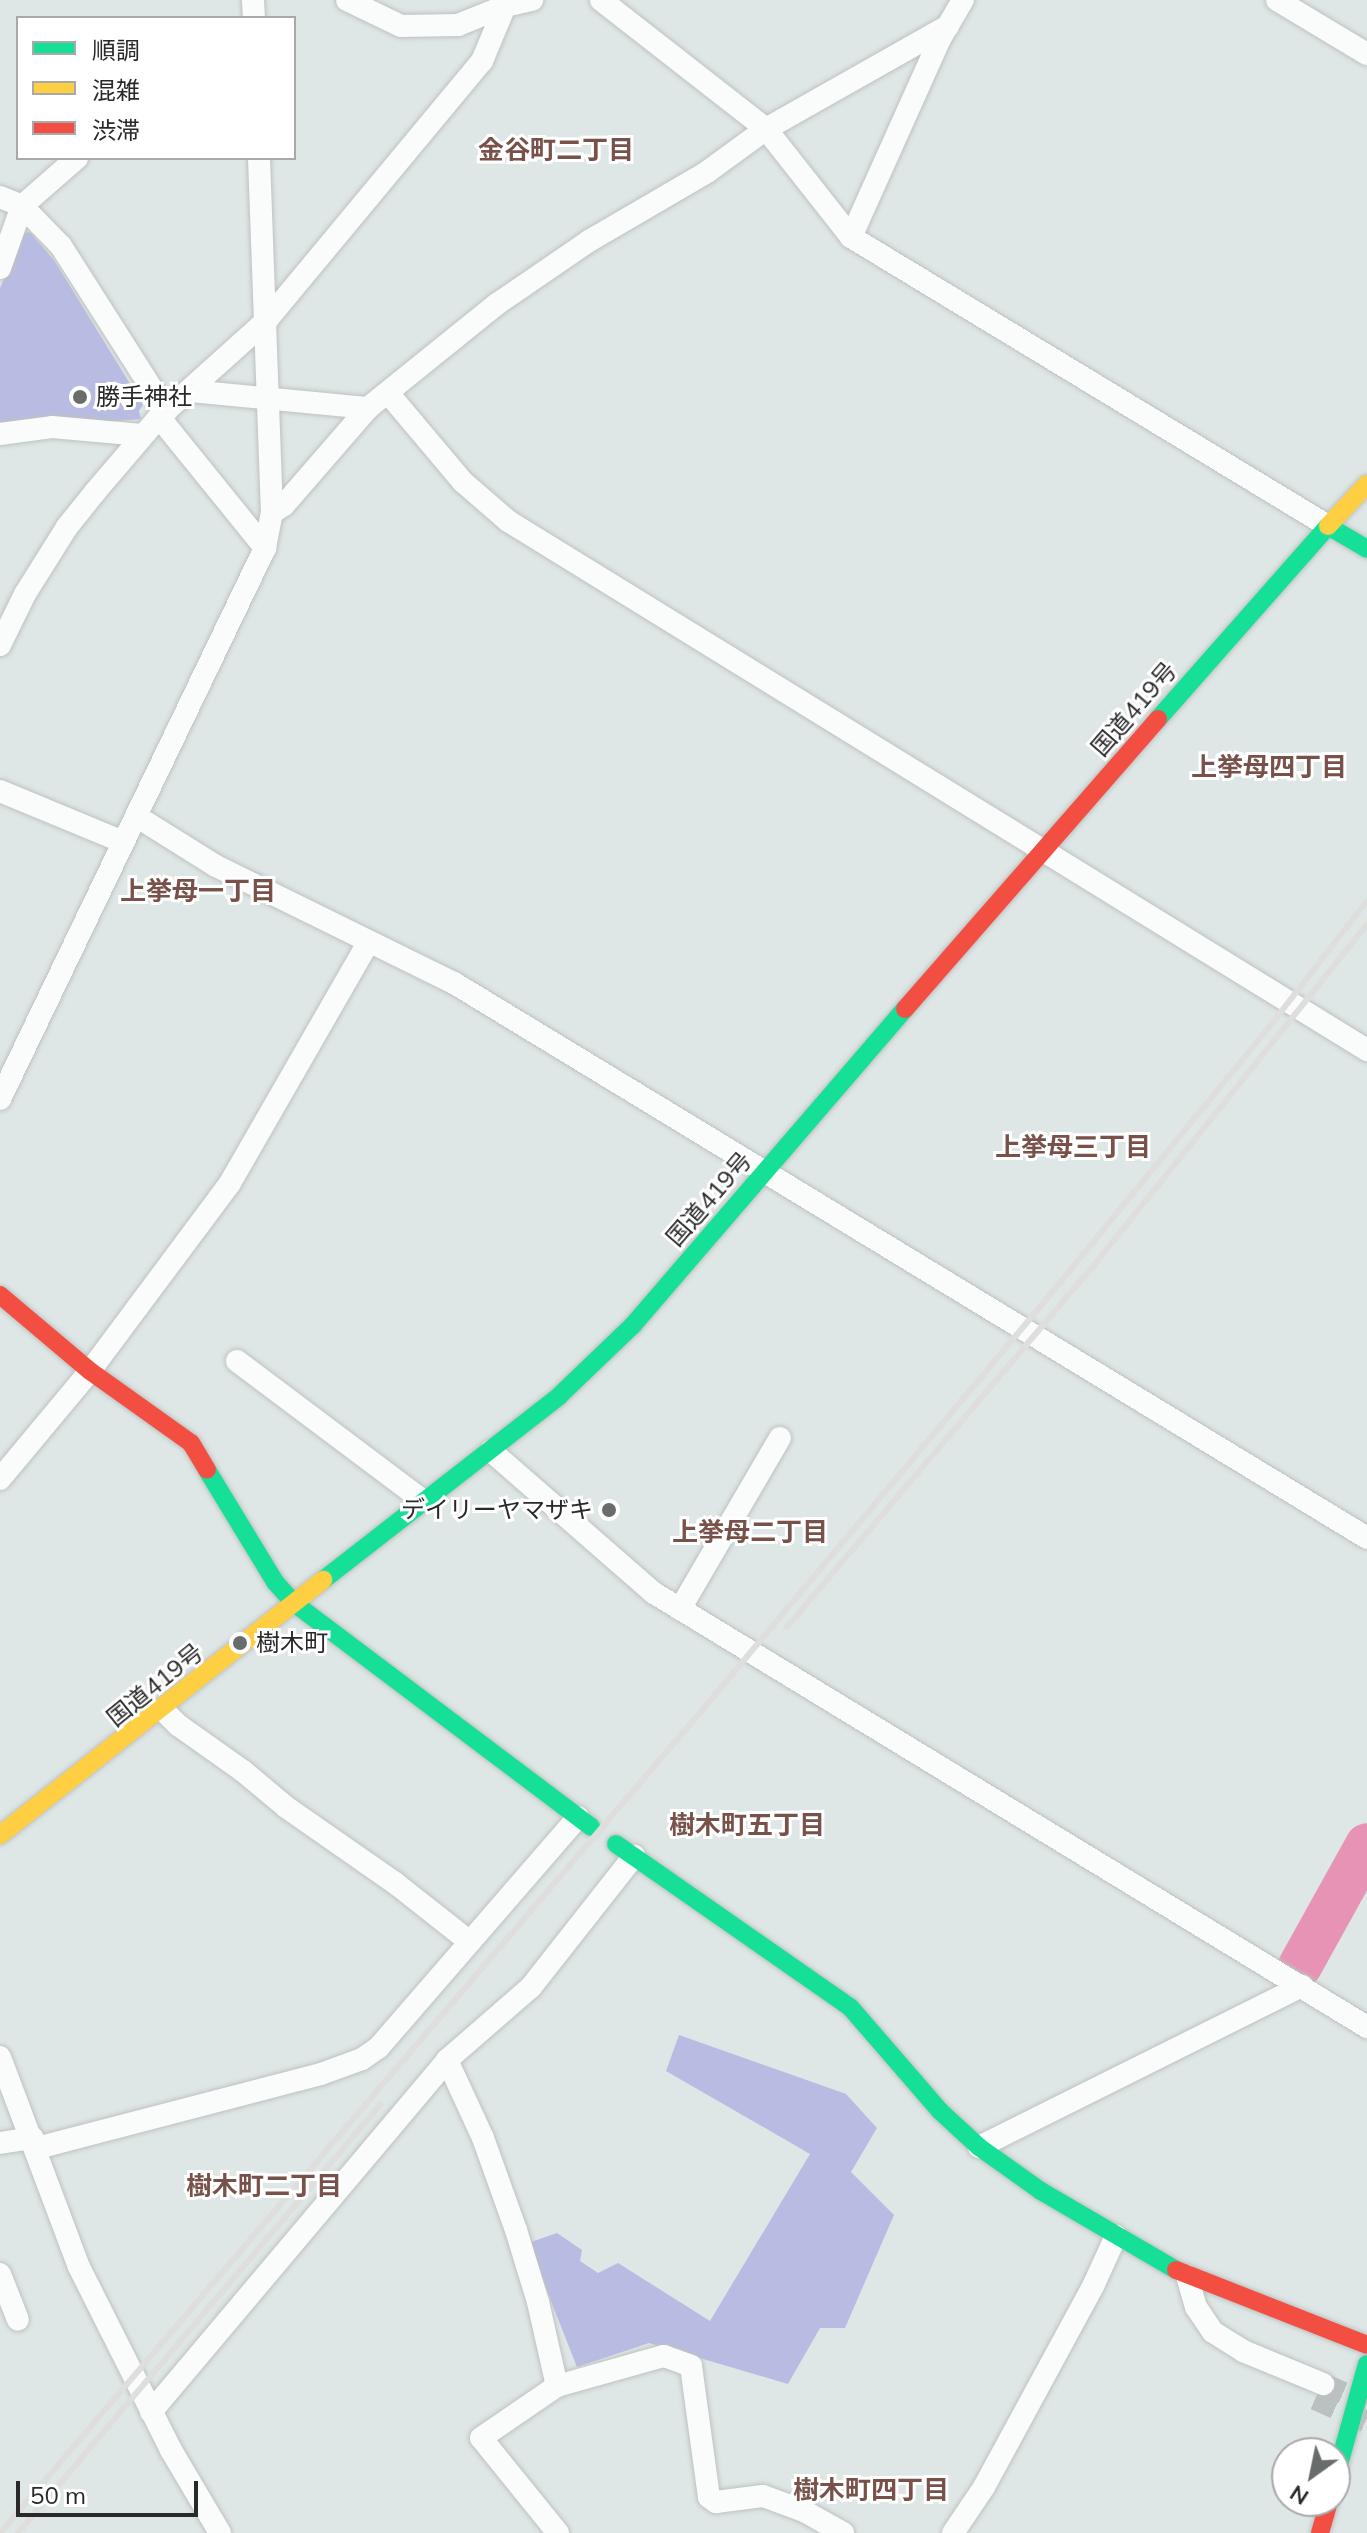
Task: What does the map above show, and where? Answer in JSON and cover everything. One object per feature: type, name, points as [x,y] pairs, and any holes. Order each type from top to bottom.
[{"type":"main road","name":"国道419号","points":[[0,1835],[163,1710],[422,1500],[491,1451],[559,1396],[633,1325],[1041,851],[1367,484]]},
{"type":"main road","points":[[1328,526],[1367,549]]},
{"type":"main road","points":[[0,1295],[90,1371],[191,1443],[275,1582],[294,1603],[585,1822]]},
{"type":"main road","points":[[625,1850],[850,2007],[940,2111],[979,2147],[1116,2236],[1187,2276],[1367,2345]]},
{"type":"main road","points":[[1347,2437],[1367,2364]]},
{"type":"street","points":[[347,0],[401,26],[458,25],[505,6],[532,0]]},
{"type":"street","points":[[601,0],[766,129],[851,237],[1328,526]]},
{"type":"street","points":[[851,237],[948,26],[963,0]]},
{"type":"street","points":[[1277,0],[1367,54]]},
{"type":"street","points":[[0,645],[25,594],[67,527],[162,414],[266,321],[482,61],[505,6]]},
{"type":"street","points":[[272,513],[284,505],[368,408],[497,304],[589,241],[707,172],[766,129],[948,26]]},
{"type":"street","points":[[0,268],[22,206],[75,160]]},
{"type":"street","points":[[0,1099],[265,548],[272,513],[259,160]]},
{"type":"street","points":[[0,197],[22,206],[68,255],[162,414],[265,548]]},
{"type":"street","points":[[191,391],[368,408]]},
{"type":"street","points":[[388,393],[463,482],[508,521],[658,610],[1041,851],[1367,1050]]},
{"type":"street","points":[[0,434],[52,427],[142,435]]},
{"type":"street","points":[[0,791],[123,842]]},
{"type":"street","points":[[136,816],[216,866],[454,983],[1367,1538]]},
{"type":"street","points":[[0,1479],[90,1371],[230,1183],[368,943]]},
{"type":"street","points":[[237,1361],[422,1500]]},
{"type":"street","points":[[680,1609],[780,1438]]},
{"type":"street","points":[[491,1451],[654,1593],[1367,2027]]},
{"type":"street","points":[[163,1710],[178,1725],[243,1771],[286,1807],[395,1883],[470,1942]]},
{"type":"street","points":[[0,2143],[35,2143],[321,2074],[362,2059],[379,2047],[470,1942],[585,1822]]},
{"type":"street","points":[[151,2412],[447,2060],[531,1987],[625,1850]]},
{"type":"street","points":[[979,2147],[1302,1986]]},
{"type":"street","points":[[0,2057],[35,2143],[79,2267],[151,2412],[220,2533]]},
{"type":"street","points":[[447,2060],[483,2138],[516,2230],[538,2302],[557,2386]]},
{"type":"street","points":[[953,2533],[984,2487],[1094,2284],[1116,2236]]},
{"type":"street","points":[[0,2274],[18,2320]]},
{"type":"street","points":[[1187,2276],[1196,2307],[1213,2332],[1243,2351],[1323,2384]]},
{"type":"street","points":[[558,2533],[481,2438],[557,2386],[664,2356],[677,2358],[691,2366],[709,2497],[716,2502],[763,2496],[804,2511],[843,2533]]},
{"type":"shaded area","points":[[30,232],[54,260],[143,405],[139,411],[141,419],[0,431],[0,288],[24,233]]},
{"type":"shaded area","points":[[679,2035],[846,2094],[877,2128],[851,2172],[894,2215],[845,2328],[820,2328],[788,2384],[649,2343],[577,2367],[528,2243],[557,2233],[582,2250],[580,2261],[598,2273],[618,2263],[710,2321],[810,2154],[666,2071]]},
{"type":"waterway","points":[[1300,1966],[1367,1845]]},
{"type":"tunnel","points":[[1323,2384],[1367,2403]]},
{"type":"tunnel","points":[[1315,2399],[1367,2422]]},
{"type":"railway","points":[[0,2533],[698,1715],[1040,1307],[1263,1035],[1367,901]]},
{"type":"railway","points":[[787,1627],[1091,1269],[1367,925]]},
{"type":"railway","points":[[18,2533],[380,2105]]},
{"type":"traffic: fast","points":[[1158,719],[1328,526],[1367,549]]},
{"type":"traffic: fast","points":[[323,1580],[559,1396],[633,1325],[905,1009]]},
{"type":"traffic: fast","points":[[207,1470],[275,1582],[294,1603],[591,1827]]},
{"type":"traffic: fast","points":[[616,1844],[850,2007],[940,2111],[979,2147],[1041,2191],[1176,2270]]},
{"type":"traffic: fast","points":[[1347,2437],[1367,2364]]},
{"type":"traffic: slow","points":[[1328,526],[1367,484]]},
{"type":"traffic: slow","points":[[0,1835],[323,1580]]},
{"type":"traffic: jam","points":[[905,1009],[1158,719]]},
{"type":"traffic: jam","points":[[0,1295],[90,1371],[191,1443],[207,1470]]},
{"type":"traffic: jam","points":[[1176,2270],[1367,2345]]},
{"type":"traffic: jam","points":[[1320,2533],[1324,2517]]},
{"type":"place","name":"勝手神社","points":[[80,397]]},
{"type":"place","name":"デイリーヤマザキ","points":[[609,1510]]},
{"type":"place","name":"樹木町","points":[[240,1643]]},
{"type":"district","name":"金谷町二丁目","points":[[556,150]]},
{"type":"district","name":"上挙母四丁目","points":[[1269,767]]},
{"type":"district","name":"上挙母一丁目","points":[[198,891]]},
{"type":"district","name":"上挙母三丁目","points":[[1073,1147]]},
{"type":"district","name":"上挙母二丁目","points":[[750,1532]]},
{"type":"district","name":"樹木町五丁目","points":[[747,1825]]},
{"type":"district","name":"樹木町二丁目","points":[[264,2186]]},
{"type":"district","name":"樹木町四丁目","points":[[871,2490]]}]
